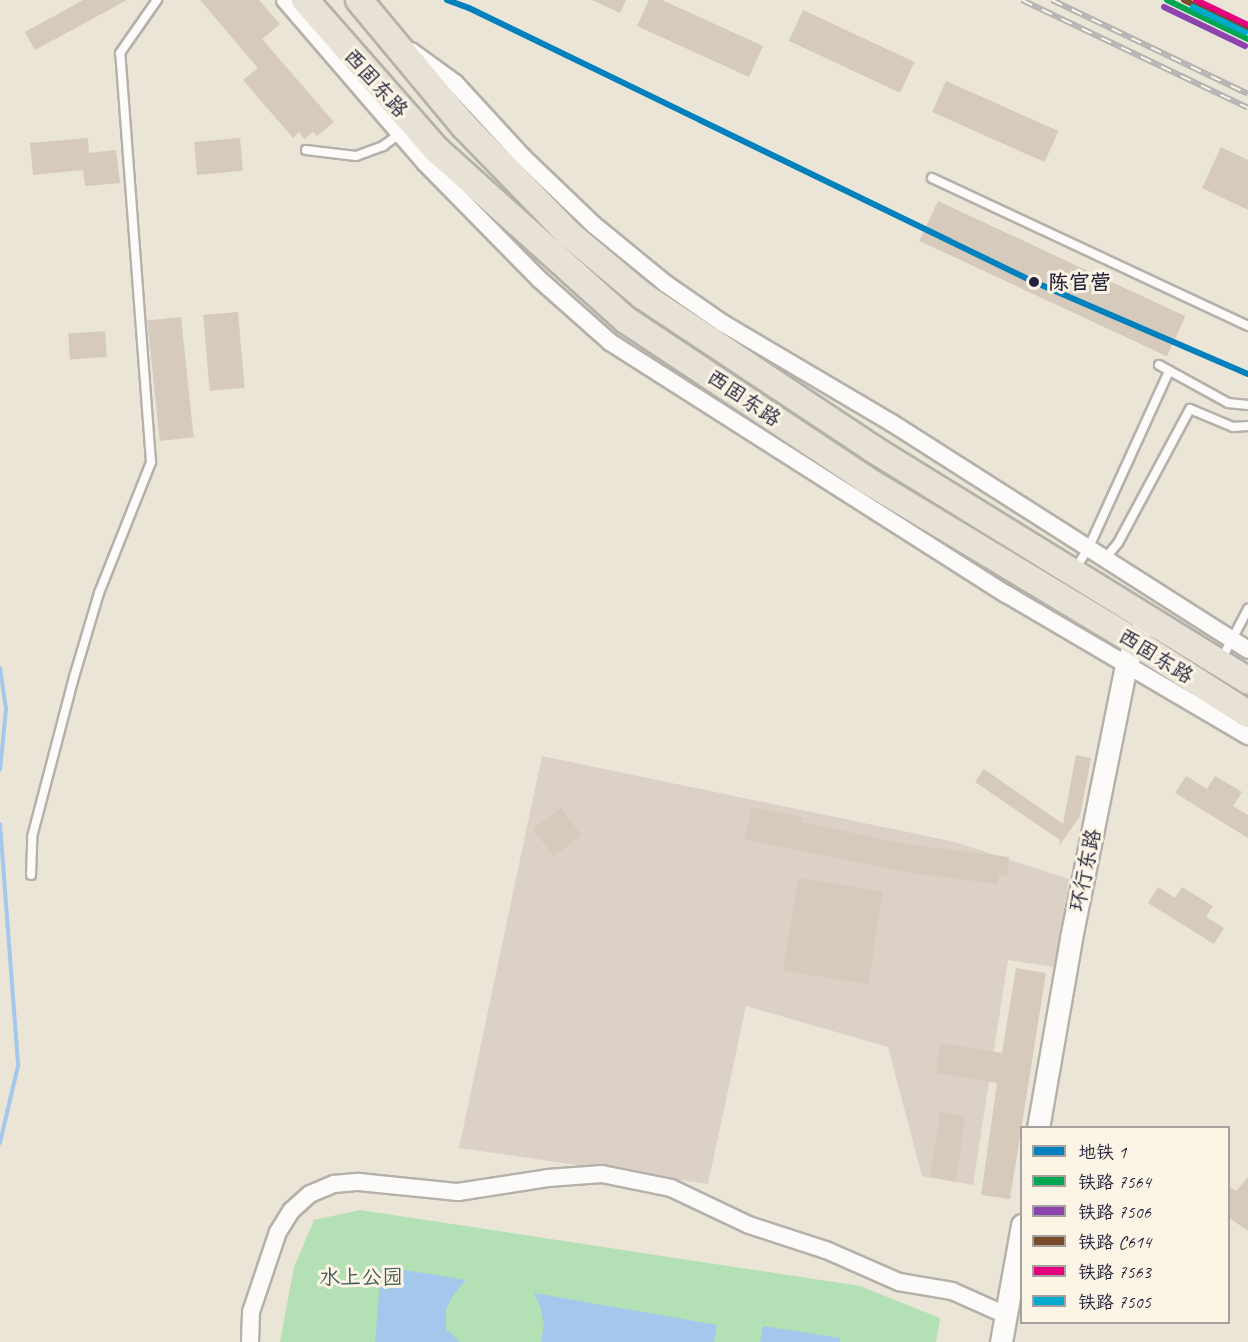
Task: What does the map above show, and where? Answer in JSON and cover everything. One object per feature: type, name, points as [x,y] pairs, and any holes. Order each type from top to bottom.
[{"type":"main road","name":"西固东路","points":[[305,0],[406,128],[560,244],[643,296],[873,449],[1248,681]]},
{"type":"main road","name":"西固东路","points":[[359,0],[560,244],[626,320],[1131,653],[1248,714]]},
{"type":"street","points":[[285,0],[406,128],[491,233],[610,342],[1006,594],[1131,653],[1248,736]]},
{"type":"street","points":[[380,27],[455,83],[538,172],[594,225],[666,284],[724,324],[892,423],[1248,650]]},
{"type":"street","points":[[1148,618],[1161,596]]},
{"type":"street","name":"环行东路","points":[[1038,1126],[1071,938],[1131,653],[1148,618]]},
{"type":"street","points":[[250,1342],[251,1312],[278,1232],[291,1211],[310,1194],[334,1184],[359,1182],[458,1192],[548,1178],[602,1174],[671,1188],[749,1225],[826,1250],[899,1282],[952,1291],[1006,1316]]},
{"type":"street","points":[[1001,1342],[1020,1236]]},
{"type":"lane","points":[[31,874],[32,837],[93,614],[151,462],[120,53],[157,0]]},
{"type":"lane","points":[[306,150],[356,156],[383,146],[406,128]]},
{"type":"lane","points":[[932,178],[1248,326]]},
{"type":"lane","points":[[1159,366],[1228,403],[1248,405]]},
{"type":"lane","points":[[1073,573],[1088,549],[1169,371]]},
{"type":"lane","points":[[1104,560],[1118,543],[1190,409],[1233,427],[1248,426]]},
{"type":"lane","points":[[1219,663],[1248,609]]},
{"type":"shaded area","points":[[542,756],[955,842],[1069,879],[1054,967],[1008,960],[973,1185],[922,1176],[888,1047],[746,1006],[708,1184],[459,1148]]},
{"type":"green space","name":"水上公园","points":[[360,1210],[860,1286],[940,1318],[936,1342],[280,1342],[294,1267],[314,1220]]},
{"type":"water","points":[[381,1266],[466,1280],[454,1294],[446,1309],[446,1329],[460,1342],[375,1342]]},
{"type":"water","points":[[534,1293],[717,1325],[714,1342],[541,1342],[544,1325],[540,1306]]},
{"type":"water","points":[[763,1326],[840,1338],[840,1342],[760,1342]]},
{"type":"building","points":[[83,0],[127,0],[35,50],[25,32]]},
{"type":"building","points":[[200,0],[259,0],[280,24],[262,39],[334,122],[317,136],[313,132],[304,139],[299,132],[293,138],[243,80],[258,68]]},
{"type":"building","points":[[592,0],[626,0],[620,13]]},
{"type":"building","points":[[649,0],[662,0],[763,46],[749,77],[637,26]]},
{"type":"building","points":[[803,10],[914,62],[900,93],[789,41]]},
{"type":"building","points":[[946,81],[1058,131],[1045,162],[932,112]]},
{"type":"building","points":[[88,138],[89,153],[116,150],[120,183],[85,186],[83,170],[33,175],[30,143]]},
{"type":"building","points":[[240,138],[243,171],[197,175],[194,142]]},
{"type":"building","points":[[1221,147],[1248,160],[1248,210],[1202,188]]},
{"type":"building","name":"陈官营","points":[[938,201],[1185,316],[1167,356],[919,241]]},
{"type":"building","points":[[238,312],[245,388],[210,391],[203,315]]},
{"type":"building","points":[[181,317],[194,437],[160,441],[147,321]]},
{"type":"building","points":[[105,331],[107,357],[70,360],[68,334]]},
{"type":"building","points":[[1076,755],[1091,758],[1080,816],[1059,846],[1060,840],[975,782],[984,769],[1063,824]]},
{"type":"building","points":[[1186,776],[1207,789],[1215,776],[1242,792],[1233,806],[1248,815],[1248,838],[1175,793]]},
{"type":"building","points":[[751,807],[802,817],[801,822],[905,844],[1009,857],[1007,876],[999,875],[998,884],[912,873],[745,840]]},
{"type":"building","points":[[561,808],[581,835],[554,856],[533,829]]},
{"type":"building","points":[[798,878],[883,891],[868,984],[783,971]]},
{"type":"building","points":[[1158,887],[1175,898],[1182,887],[1213,906],[1206,917],[1224,928],[1214,944],[1148,903]]},
{"type":"building","points":[[1016,968],[1046,973],[1010,1199],[981,1195],[997,1083],[936,1073],[940,1043],[1002,1053]]},
{"type":"building","points":[[940,1112],[966,1116],[955,1181],[930,1177]]},
{"type":"building","points":[[1248,1177],[1248,1231],[1230,1218],[1230,1187],[1236,1191]]},
{"type":"waterway","points":[[0,668],[6,709],[0,770]]},
{"type":"waterway","points":[[0,824],[18,1066],[0,1143]]},
{"type":"railway","points":[[1022,0],[1248,108]]},
{"type":"railway","points":[[1052,0],[1248,94]]},
{"type":"metro line","name":"1","points":[[447,0],[469,8],[1032,281],[1248,374]]},
{"type":"rail line","name":"7564","points":[[1167,0],[1248,39]]},
{"type":"rail line","name":"C614","points":[[1184,0],[1248,31]]},
{"type":"rail line","name":"7563","points":[[1196,0],[1248,25]]},
{"type":"rail line","name":"7506","points":[[1164,7],[1245,46]]},
{"type":"rail line","name":"7505","points":[[1193,7],[1245,32]]},
{"type":"place","name":"陈官营","points":[[1034,282]]}]
